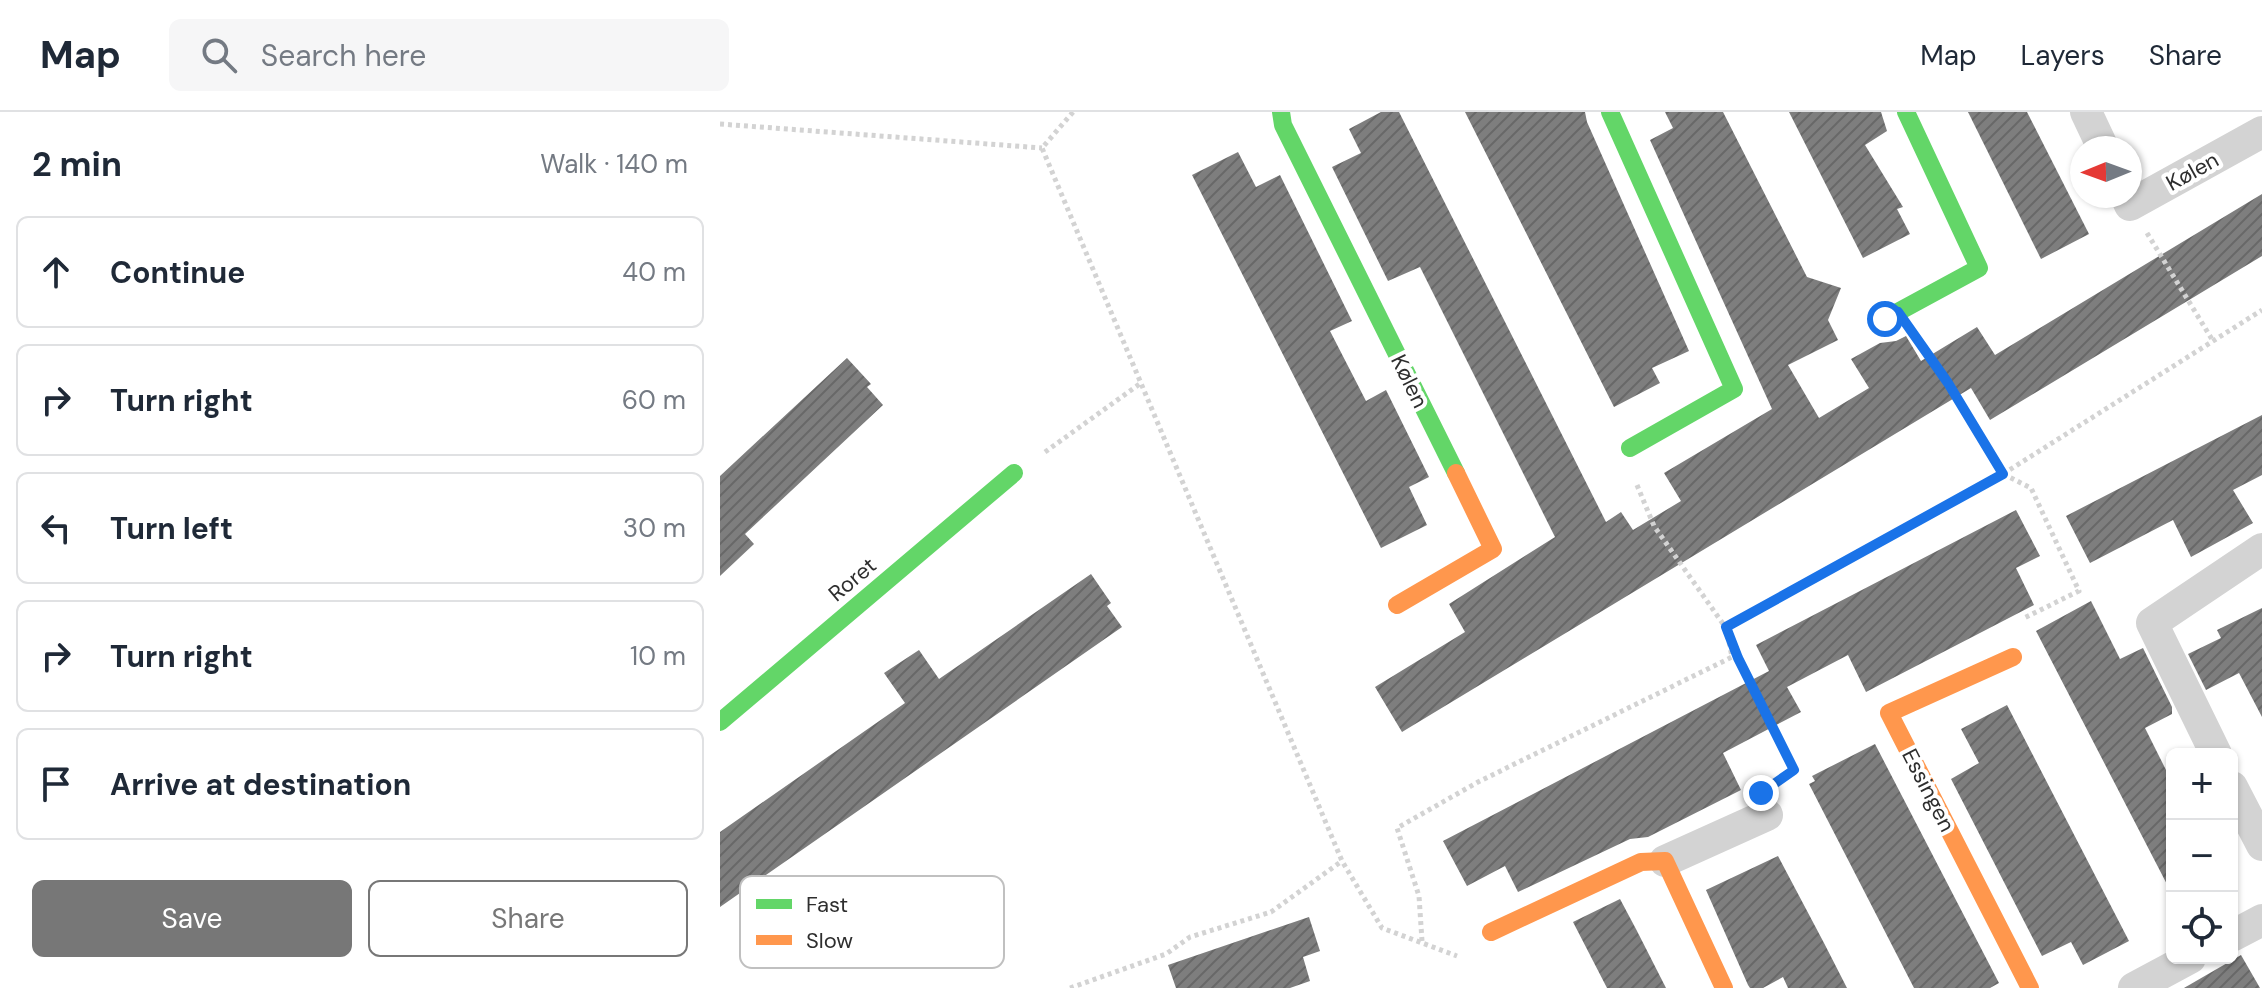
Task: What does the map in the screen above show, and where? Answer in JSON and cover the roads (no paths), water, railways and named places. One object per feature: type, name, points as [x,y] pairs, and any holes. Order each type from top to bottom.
[{"type":"street","name":"Kølen","points":[[1281,112],[1283,125],[1493,549],[1397,605]]},
{"type":"street","points":[[1610,112],[1734,389],[1630,448]]},
{"type":"street","points":[[1892,316],[1979,268],[1906,112]]},
{"type":"street","points":[[2086,112],[2097,136]]},
{"type":"street","name":"Kølen","points":[[2142,194],[2262,132]]},
{"type":"street","name":"Roret","points":[[720,722],[1014,473]]},
{"type":"street","points":[[2213,748],[2152,623],[2262,549]]},
{"type":"street","name":"Essingen","points":[[2013,657],[1889,713],[2030,988]]},
{"type":"street","points":[[2238,799],[2262,845]]},
{"type":"street","points":[[1491,932],[1641,862],[1665,861],[1767,815]]},
{"type":"street","points":[[1665,861],[1724,988]]},
{"type":"street","points":[[2238,933],[2262,920]]},
{"type":"street","points":[[2134,988],[2179,964]]}]
